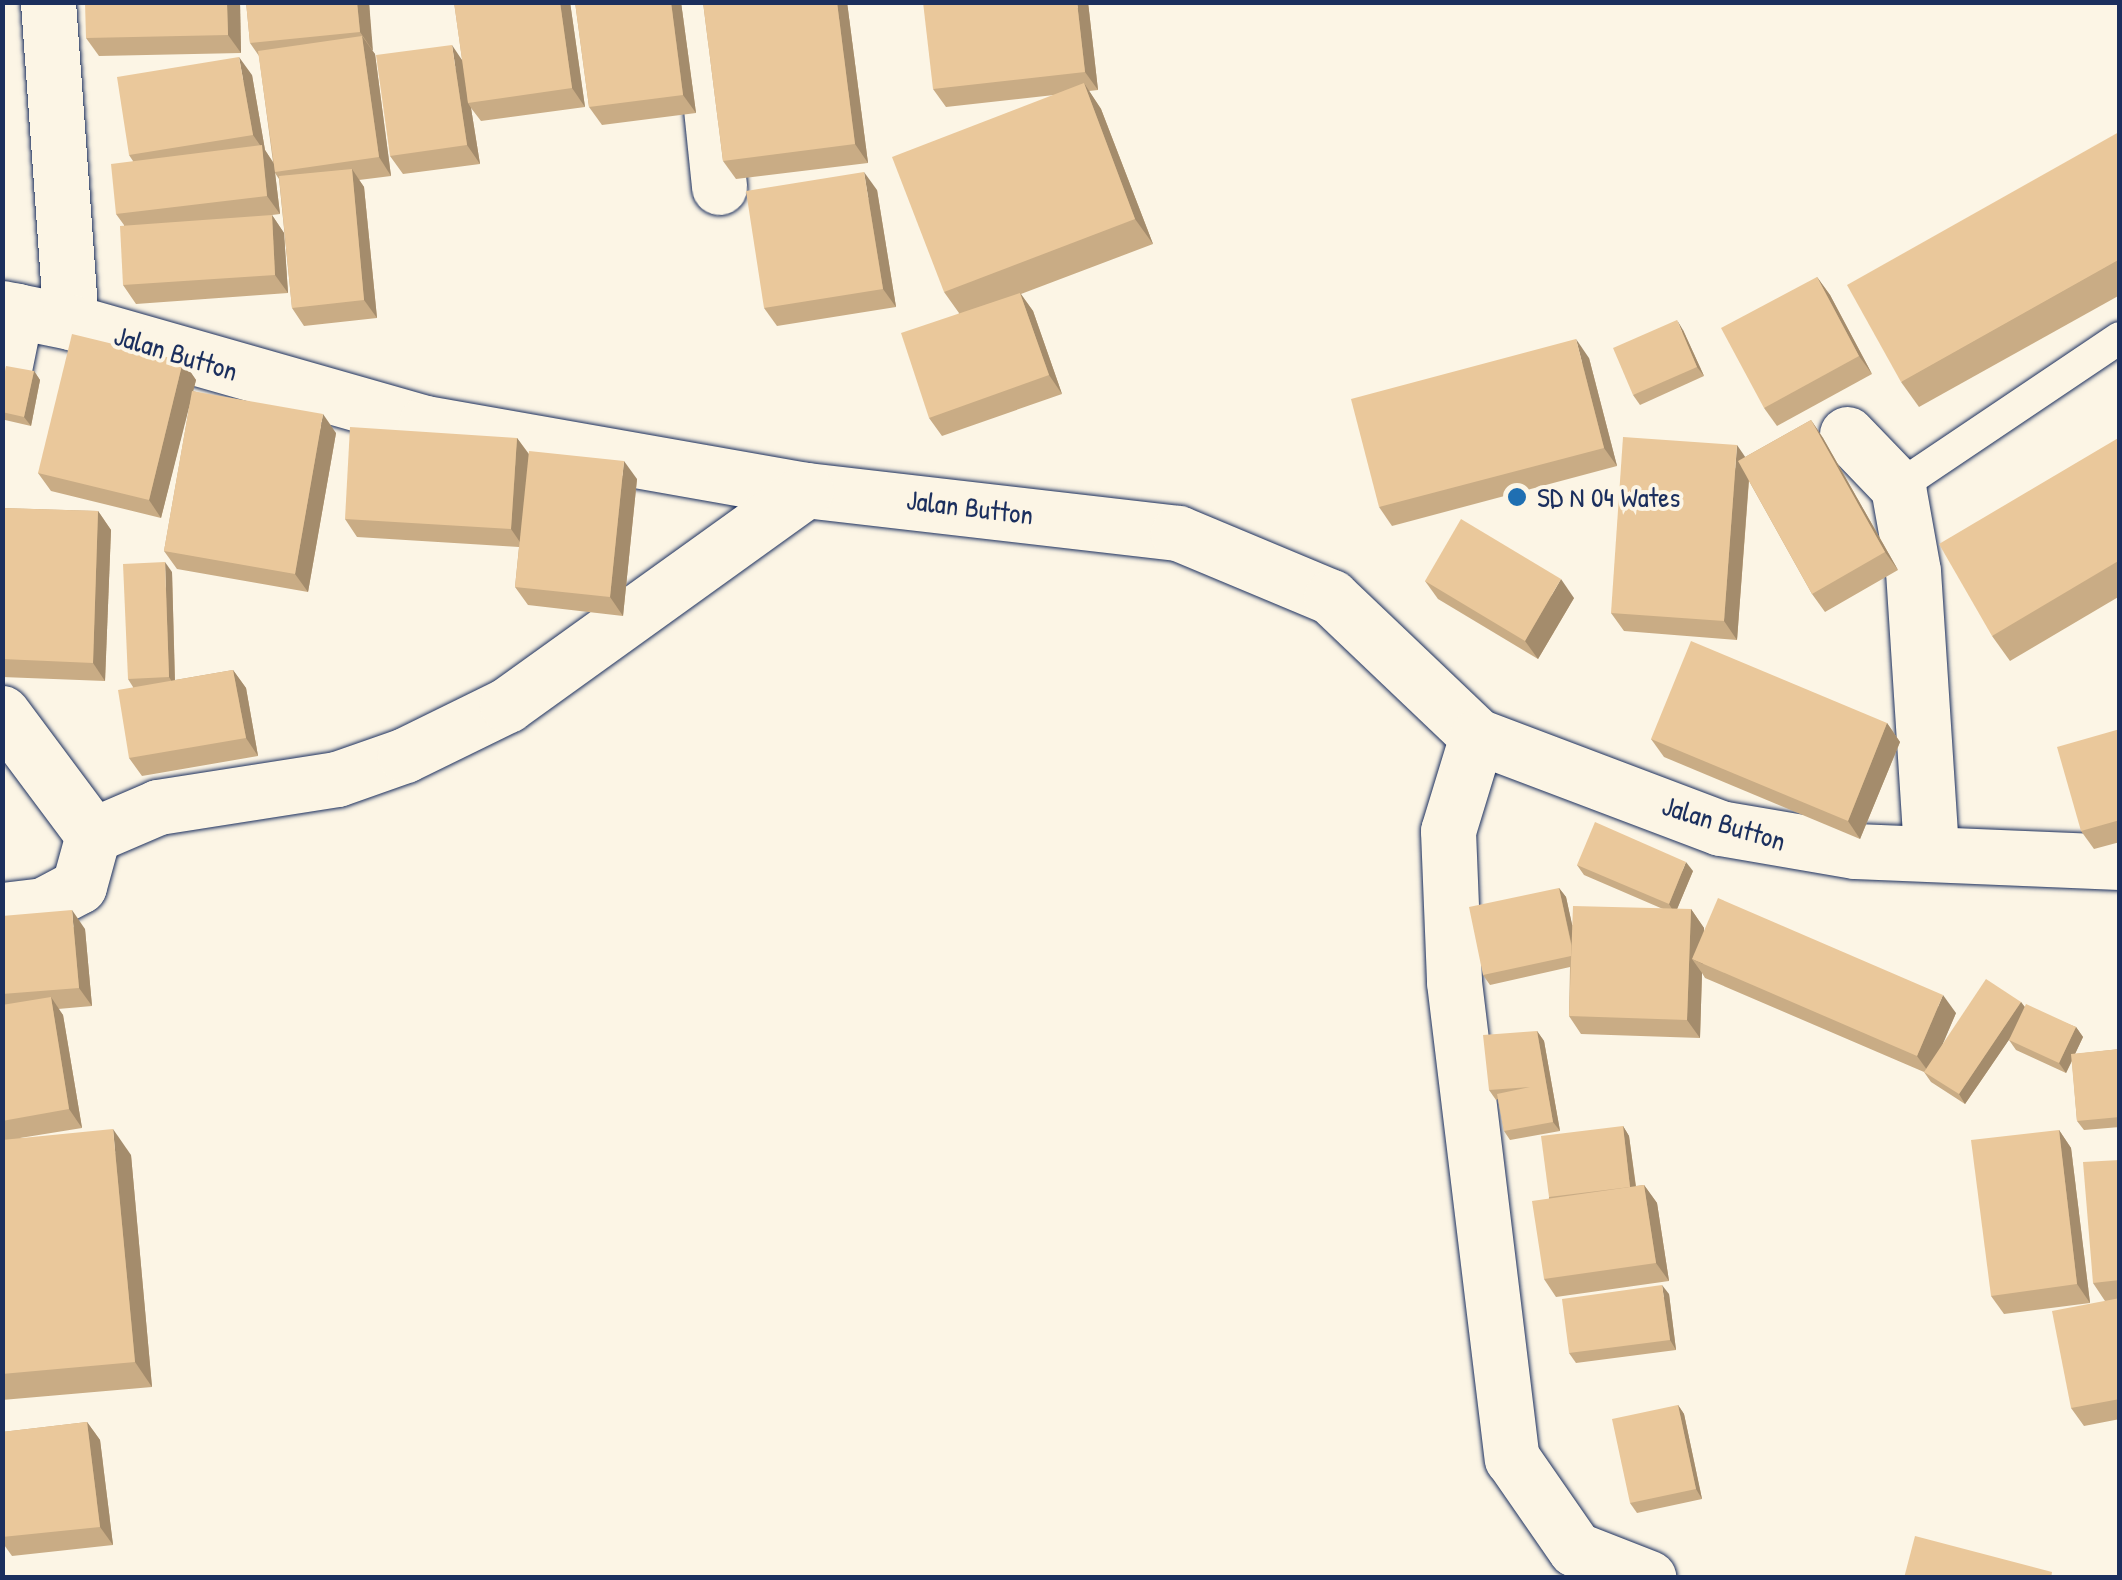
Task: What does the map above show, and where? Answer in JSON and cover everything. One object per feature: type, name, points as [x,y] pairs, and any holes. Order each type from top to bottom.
[{"type":"street","points":[[48,2],[71,322]]},
{"type":"street","points":[[700,2],[719,187]]},
{"type":"street","points":[[2,379],[9,309]]},
{"type":"street","name":"Jalan Button","points":[[9,309],[71,322],[426,423],[806,490],[1178,533],[1244,554],[1331,598],[1477,736],[1782,845],[2120,862]]},
{"type":"street","points":[[1847,434],[1898,487],[1913,571],[1931,851]]},
{"type":"street","points":[[93,835],[158,807],[336,779],[405,755],[522,695],[806,490]]},
{"type":"street","points":[[2,713],[93,835]]},
{"type":"street","points":[[1477,736],[1448,832],[1454,982],[1512,1458],[1575,1549],[1648,1578]]},
{"type":"street","points":[[2,910],[44,905],[79,886],[93,835]]},
{"type":"lane","points":[[1898,487],[2120,338]]},
{"type":"building","points":[[85,2],[227,2],[228,35],[86,38]]},
{"type":"building","points":[[246,2],[357,2],[360,32],[250,43]]},
{"type":"building","points":[[454,2],[560,2],[572,88],[468,103]]},
{"type":"building","points":[[575,2],[671,2],[683,95],[589,107]]},
{"type":"building","points":[[703,2],[837,2],[855,144],[723,161]]},
{"type":"building","points":[[923,2],[1077,2],[1085,72],[933,89]]},
{"type":"building","points":[[362,36],[379,157],[275,172],[258,51]]},
{"type":"building","points":[[452,45],[467,145],[390,156],[376,55]]},
{"type":"building","points":[[239,57],[253,135],[129,155],[117,77]]},
{"type":"building","points":[[1084,83],[1135,219],[944,292],[892,157]]},
{"type":"building","points":[[2119,132],[2120,259],[1901,382],[1847,285]]},
{"type":"building","points":[[262,145],[267,196],[116,214],[111,164]]},
{"type":"building","points":[[352,169],[364,300],[292,308],[279,176]]},
{"type":"building","points":[[864,172],[883,289],[764,308],[746,191]]},
{"type":"building","points":[[272,215],[275,275],[123,285],[120,226]]},
{"type":"building","points":[[1817,277],[1859,356],[1764,408],[1721,328]]},
{"type":"building","points":[[1020,293],[1049,375],[929,418],[901,333]]},
{"type":"building","points":[[1677,320],[1697,367],[1633,395],[1613,348]]},
{"type":"building","points":[[72,334],[183,361],[149,500],[38,473]]},
{"type":"building","points":[[1576,339],[1604,448],[1379,507],[1351,399]]},
{"type":"building","points":[[6,366],[34,371],[24,417],[2,412]]},
{"type":"building","points":[[192,391],[323,414],[295,574],[164,551]]},
{"type":"building","points":[[1811,420],[1885,552],[1812,594],[1738,461]]},
{"type":"building","points":[[350,427],[517,438],[511,529],[345,519]]},
{"type":"building","points":[[1623,437],[1737,445],[1724,621],[1611,613]]},
{"type":"building","points":[[2120,437],[2120,560],[1992,636],[1939,544]]},
{"type":"building","points":[[529,451],[624,461],[610,597],[515,587]]},
{"type":"building","points":[[2,508],[98,511],[93,663],[2,659]]},
{"type":"building","points":[[1461,519],[1561,579],[1525,641],[1425,581]]},
{"type":"building","points":[[165,562],[169,677],[128,679],[123,564]]},
{"type":"building","points":[[1691,641],[1887,723],[1848,821],[1651,739]]},
{"type":"building","points":[[233,670],[246,738],[129,758],[118,690]]},
{"type":"building","points":[[2120,729],[2120,820],[2081,831],[2057,747]]},
{"type":"building","points":[[1595,822],[1686,862],[1669,904],[1577,865]]},
{"type":"building","points":[[1559,888],[1571,956],[1483,975],[1469,907]]},
{"type":"building","points":[[1718,898],[1943,995],[1917,1056],[1692,959]]},
{"type":"building","points":[[1573,906],[1691,909],[1687,1020],[1569,1016]]},
{"type":"building","points":[[72,910],[79,988],[2,994],[2,916]]},
{"type":"building","points":[[1986,979],[2021,1002],[1959,1094],[1924,1072]]},
{"type":"building","points":[[51,997],[69,1109],[2,1121],[2,1005]]},
{"type":"building","points":[[2026,1004],[2076,1027],[2059,1063],[2009,1040]]},
{"type":"building","points":[[1537,1031],[1553,1122],[1504,1131],[1497,1094],[1530,1087],[1489,1090],[1483,1035]]},
{"type":"building","points":[[2120,1049],[2120,1117],[2077,1121],[2071,1054]]},
{"type":"building","points":[[1623,1126],[1630,1187],[1549,1197],[1541,1136]]},
{"type":"building","points":[[113,1129],[135,1362],[2,1374],[2,1140]]},
{"type":"building","points":[[2059,1130],[2077,1284],[1991,1296],[1971,1140]]},
{"type":"building","points":[[2120,1160],[2120,1280],[2093,1283],[2083,1162]]},
{"type":"building","points":[[1644,1185],[1656,1263],[1544,1279],[1532,1201]]},
{"type":"building","points":[[1662,1285],[1670,1340],[1569,1353],[1562,1299]]},
{"type":"building","points":[[2120,1298],[2120,1399],[2071,1408],[2052,1311]]},
{"type":"building","points":[[1678,1405],[1696,1489],[1630,1503],[1612,1419]]},
{"type":"building","points":[[87,1422],[100,1527],[2,1537],[2,1432]]},
{"type":"building","points":[[1915,1536],[2052,1572],[2051,1578],[1904,1578]]},
{"type":"place","name":"SD N 04 Wates","points":[[1517,497]]}]
